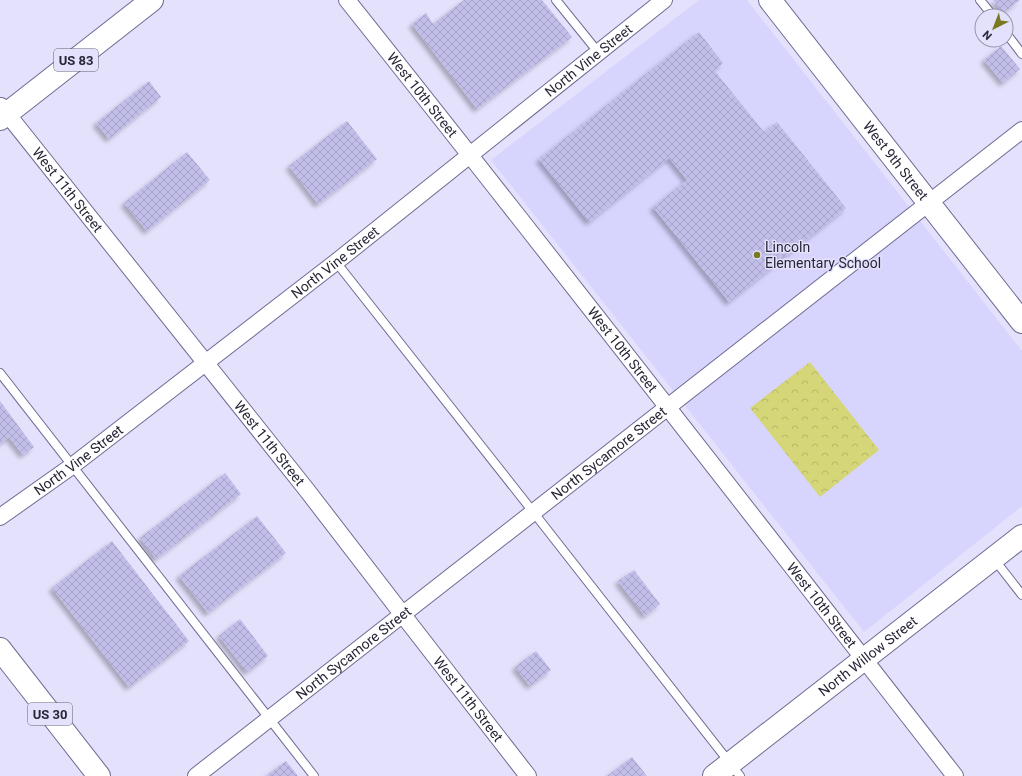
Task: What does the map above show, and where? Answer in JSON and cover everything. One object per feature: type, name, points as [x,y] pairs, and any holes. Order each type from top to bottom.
[{"type":"main road","name":"West 9th Street","points":[[770,0],[1022,322]]},
{"type":"main road","name":"US 83","points":[[2,113],[143,4]]},
{"type":"main road","name":"North Willow Street","points":[[728,772],[864,660],[1022,536]]},
{"type":"main road","name":"US 30","points":[[0,650],[99,776]]},
{"type":"street","name":"West 10th Street","points":[[347,0],[470,155],[955,776]]},
{"type":"street","name":"North Vine Street","points":[[0,517],[72,466],[336,262],[664,0]]},
{"type":"street","name":"West 11th Street","points":[[2,113],[306,489],[528,776]]},
{"type":"street","name":"North Sycamore Street","points":[[196,776],[403,616],[1022,130]]},
{"type":"lane","points":[[556,0],[598,52]]},
{"type":"lane","points":[[980,0],[986,8]]},
{"type":"lane","points":[[1014,44],[1022,54]]},
{"type":"lane","points":[[336,262],[534,513],[728,772]]},
{"type":"lane","points":[[0,373],[314,776]]},
{"type":"lane","points":[[993,558],[1022,595]]},
{"type":"shaded area","name":"Lincoln Elementary School","points":[[699,0],[747,0],[1022,351],[1022,506],[864,632],[491,160]]},
{"type":"green space","points":[[810,362],[879,450],[820,497],[750,408]]},
{"type":"building","points":[[464,0],[542,0],[572,37],[477,109],[412,24],[426,13],[433,24]]},
{"type":"building","points":[[993,0],[1020,0],[1010,8],[999,8]]},
{"type":"building","points":[[699,32],[723,63],[714,70],[764,132],[777,122],[846,208],[729,302],[653,207],[687,180],[669,158],[589,222],[539,159]]},
{"type":"building","points":[[999,48],[1003,48],[1020,69],[1003,83],[984,60]]},
{"type":"building","points":[[149,81],[161,97],[109,139],[96,123]]},
{"type":"building","points":[[347,121],[377,159],[318,204],[289,166]]},
{"type":"building","points":[[187,152],[210,180],[147,231],[124,203]]},
{"type":"building","points":[[0,401],[34,447],[23,455],[9,437],[0,444]]},
{"type":"building","points":[[225,473],[241,494],[156,559],[140,538]]},
{"type":"building","points":[[257,516],[286,553],[208,613],[179,576]]},
{"type":"building","points":[[112,541],[189,641],[129,687],[52,588]]},
{"type":"building","points":[[634,570],[660,604],[645,616],[618,581]]},
{"type":"building","points":[[240,619],[268,656],[247,672],[219,636]]},
{"type":"building","points":[[536,651],[551,670],[530,686],[515,667]]},
{"type":"building","points":[[632,757],[647,776],[607,776]]},
{"type":"building","points":[[286,761],[298,776],[266,776]]},
{"type":"place","name":"Lincoln Elementary School","points":[[757,255]]}]
